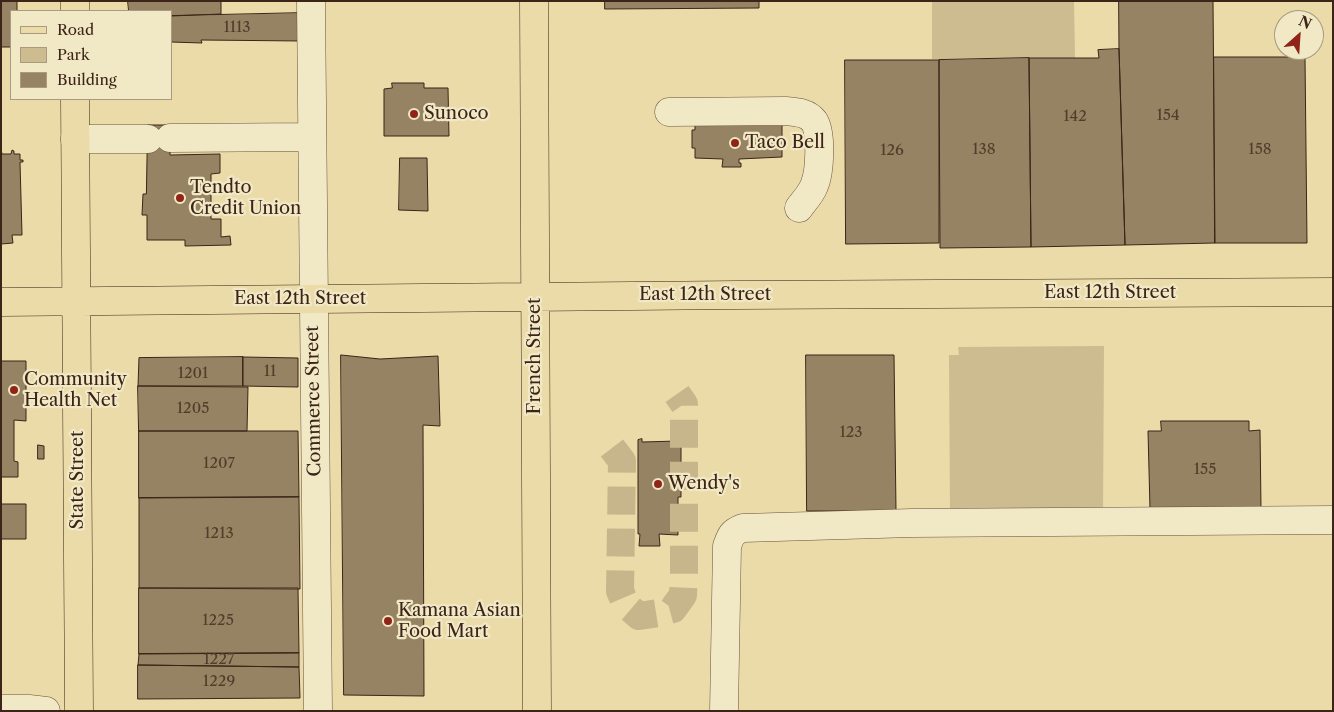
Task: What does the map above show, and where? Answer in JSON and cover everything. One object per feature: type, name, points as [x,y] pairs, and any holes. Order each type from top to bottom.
[{"type":"main road","name":"French Street","points":[[534,1],[537,711]]},
{"type":"main road","name":"State Street","points":[[75,100],[80,711]]},
{"type":"main road","name":"East 12th Street","points":[[1,302],[1333,292]]},
{"type":"street","name":"Commerce Street","points":[[310,1],[318,711]]},
{"type":"street","points":[[669,112],[785,111],[800,112],[808,116],[814,122],[817,130],[819,166],[814,186],[799,208]]},
{"type":"street","points":[[76,139],[312,137]]},
{"type":"street","points":[[724,711],[727,546],[731,535],[743,528],[912,523],[1333,520]]},
{"type":"street","points":[[1,709],[46,711]]},
{"type":"green space","points":[[932,1],[1074,1],[1075,58],[932,59]]},
{"type":"green space","points":[[1104,346],[1103,513],[950,510],[949,355],[959,355],[958,347]]},
{"type":"building","points":[[1,1],[17,1],[17,10],[10,10],[10,47],[1,47]]},
{"type":"building","points":[[128,1],[221,1],[221,14],[172,16],[172,10],[129,10]]},
{"type":"building","points":[[605,1],[759,1],[759,8],[605,9]]},
{"type":"building","points":[[1119,1],[1213,1],[1215,243],[1125,245]]},
{"type":"building","points":[[303,13],[302,41],[201,40],[202,43],[172,42],[172,16]]},
{"type":"building","points":[[1119,49],[1125,245],[1031,247],[1029,58],[1099,58],[1098,50]]},
{"type":"building","points":[[1214,57],[1274,57],[1274,60],[1305,60],[1307,243],[1215,243]]},
{"type":"building","points":[[1029,58],[1031,247],[940,248],[939,60]]},
{"type":"building","points":[[845,60],[939,60],[939,243],[846,244]]},
{"type":"building","points":[[392,83],[424,83],[424,88],[448,88],[449,136],[384,136],[384,89],[392,88]]},
{"type":"building","points":[[782,118],[782,157],[739,159],[741,167],[722,167],[723,159],[695,158],[695,148],[692,148],[692,130],[695,130],[695,119]]},
{"type":"building","points":[[148,125],[170,125],[170,155],[220,154],[220,173],[211,174],[211,219],[221,219],[221,237],[230,236],[231,245],[185,246],[185,240],[147,240],[147,215],[142,215],[143,194],[146,194]]},
{"type":"building","points":[[1,149],[2,154],[11,154],[12,150],[14,154],[20,154],[20,160],[23,160],[23,162],[20,162],[22,235],[12,235],[13,243],[1,244]]},
{"type":"building","points":[[400,158],[427,158],[428,211],[399,210]]},
{"type":"building","points":[[341,355],[380,359],[438,356],[440,426],[423,425],[424,696],[344,695]]},
{"type":"building","points":[[806,355],[894,355],[896,511],[807,511]]},
{"type":"building","points":[[243,357],[243,386],[138,386],[139,358]]},
{"type":"building","points":[[243,357],[298,358],[298,387],[243,386]]},
{"type":"building","name":"Community Health Net","points":[[1,361],[26,361],[26,421],[14,420],[14,461],[18,462],[18,477],[1,477]]},
{"type":"building","points":[[138,386],[248,387],[247,431],[139,431]]},
{"type":"building","points":[[1161,421],[1249,421],[1249,431],[1260,430],[1261,509],[1150,509],[1148,431],[1161,431]]},
{"type":"building","points":[[139,431],[298,431],[299,497],[139,498]]},
{"type":"building","points":[[642,439],[642,442],[681,440],[681,497],[678,497],[678,535],[659,534],[660,546],[639,546],[638,440]]},
{"type":"building","points":[[38,445],[44,446],[44,459],[38,459]]},
{"type":"building","points":[[299,497],[300,589],[139,588],[139,498]]},
{"type":"building","points":[[1,504],[26,504],[26,539],[1,539]]},
{"type":"building","points":[[139,588],[298,588],[299,653],[139,654]]},
{"type":"building","points":[[299,653],[299,667],[138,665],[139,654]]},
{"type":"building","points":[[138,665],[299,667],[300,698],[138,699]]},
{"type":"tunnel","points":[[612,448],[622,461],[620,591],[626,605],[639,616],[673,609],[683,595],[684,574],[684,404],[677,394]]},
{"type":"place","name":"Sunoco","points":[[414,114]]},
{"type":"place","name":"Taco Bell","points":[[735,143]]},
{"type":"place","name":"Tendto Credit Union","points":[[180,198]]},
{"type":"place","name":"Community Health Net","points":[[14,390]]},
{"type":"place","name":"Wendy's","points":[[658,484]]},
{"type":"place","name":"Kamana Asian Food Mart","points":[[388,621]]}]
